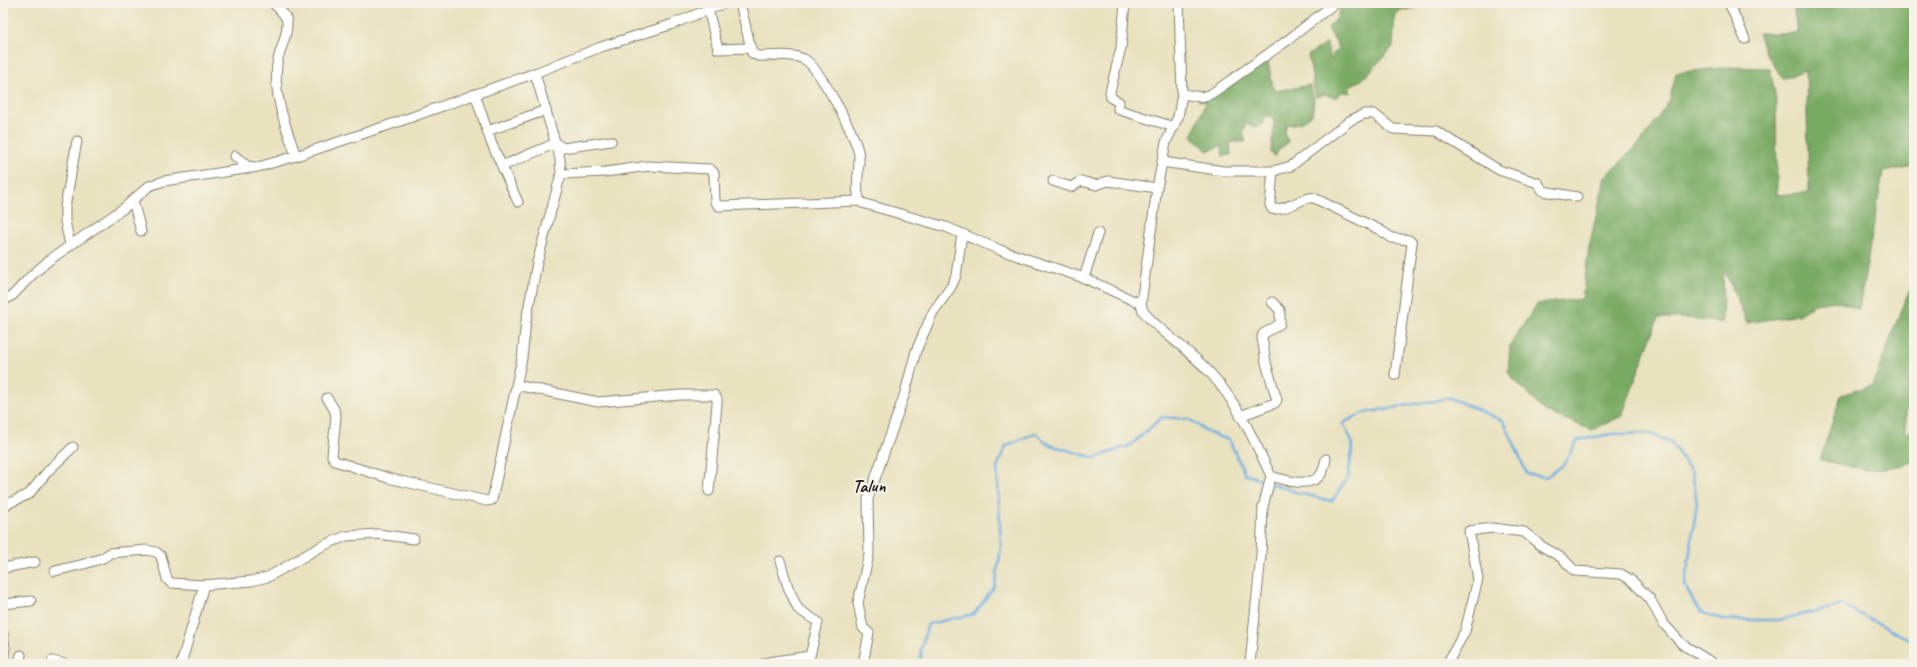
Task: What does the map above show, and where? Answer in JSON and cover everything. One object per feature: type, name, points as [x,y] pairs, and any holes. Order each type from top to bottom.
[{"type":"street","points":[[273,3],[283,13],[287,23],[277,66],[278,96],[282,118],[296,156]]},
{"type":"street","points":[[3,301],[13,295],[31,276],[70,245],[97,229],[133,201],[149,186],[157,183],[258,167],[296,156],[395,123],[725,3]]},
{"type":"street","points":[[740,3],[752,53],[758,56],[797,56],[805,59],[810,64],[846,122],[857,145],[859,161],[857,193],[860,202]]},
{"type":"street","points":[[1125,3],[1121,48],[1110,92],[1111,98],[1119,102],[1118,109],[1120,110],[1174,127]]},
{"type":"street","points":[[1179,3],[1182,94],[1178,117],[1166,142],[1162,162],[1141,304],[1149,318],[1212,375],[1240,416],[1271,478],[1263,507],[1261,555],[1250,664]]},
{"type":"street","points":[[1182,94],[1200,97],[1211,94],[1288,40],[1335,3]]},
{"type":"street","points":[[1729,3],[1745,39]]},
{"type":"street","points":[[708,9],[718,49],[751,48]]},
{"type":"street","points":[[327,398],[336,412],[332,456],[335,462],[388,478],[488,502],[492,500],[522,358],[526,321],[537,263],[561,174],[560,159],[556,143],[535,73]]},
{"type":"street","points":[[475,94],[488,131],[518,202]]},
{"type":"street","points":[[488,131],[546,110]]},
{"type":"street","points":[[1162,162],[1224,171],[1273,171],[1291,166],[1351,120],[1364,114],[1374,114],[1393,128],[1416,131],[1432,130],[1440,133],[1499,170],[1538,183],[1543,191],[1577,197]]},
{"type":"street","points":[[70,245],[65,221],[65,207],[77,141]]},
{"type":"street","points":[[556,143],[563,148],[611,141]]},
{"type":"street","points":[[502,166],[556,143]]},
{"type":"street","points":[[235,156],[247,166],[258,167]]},
{"type":"street","points":[[561,174],[606,172],[648,166],[710,169],[714,173],[715,202],[719,206],[860,202],[962,234],[1000,250],[1084,278],[1141,304]]},
{"type":"street","points":[[1273,171],[1270,205],[1272,209],[1295,206],[1308,198],[1314,198],[1380,230],[1392,238],[1409,240],[1412,243],[1395,376]]},
{"type":"street","points":[[1053,180],[1071,187],[1075,186],[1080,181],[1096,185],[1108,181],[1158,188]]},
{"type":"street","points":[[133,201],[141,231]]},
{"type":"street","points":[[1084,278],[1098,233]]},
{"type":"street","points":[[863,664],[869,633],[863,628],[858,603],[869,554],[868,500],[905,393],[916,351],[933,312],[951,287],[956,276],[962,234]]},
{"type":"street","points":[[1240,416],[1275,403],[1277,400],[1266,363],[1262,337],[1263,334],[1280,324],[1280,310],[1272,302]]},
{"type":"street","points":[[516,385],[598,402],[680,395],[714,395],[717,399],[717,404],[709,491]]},
{"type":"street","points":[[3,506],[29,494],[48,471],[73,447]]},
{"type":"street","points":[[1271,478],[1294,482],[1314,480],[1321,474],[1326,459]]},
{"type":"street","points":[[1447,664],[1465,631],[1478,579],[1469,531],[1492,528],[1524,532],[1540,545],[1562,558],[1576,571],[1621,574],[1631,580],[1650,599],[1663,623],[1682,644],[1714,664]]},
{"type":"street","points":[[55,571],[103,558],[110,553],[147,550],[156,552],[161,556],[169,582],[204,585],[263,579],[322,546],[346,536],[378,534],[414,539]]},
{"type":"street","points":[[764,664],[768,662],[810,656],[818,622],[798,609],[788,587],[780,561]]},
{"type":"street","points":[[3,568],[35,562]]},
{"type":"street","points":[[181,664],[204,585]]},
{"type":"street","points":[[3,607],[31,601]]},
{"type":"street","points":[[3,634],[5,647],[3,664]]},
{"type":"street","points":[[18,664],[21,654]]},
{"type":"street","points":[[52,661],[65,664]]},
{"type":"green space","points":[[1344,3],[1432,3],[1395,13],[1393,47],[1362,80],[1349,86],[1351,93],[1342,92],[1335,98],[1324,94],[1316,97],[1308,55],[1327,43],[1330,59],[1338,47],[1328,28],[1337,18],[1340,8]]},
{"type":"green space","points":[[1793,3],[1914,3],[1914,166],[1883,172],[1859,309],[1836,301],[1815,304],[1798,315],[1747,323],[1724,269],[1722,323],[1687,318],[1658,318],[1622,416],[1592,430],[1544,411],[1508,373],[1510,345],[1537,304],[1582,299],[1589,247],[1605,177],[1641,142],[1669,102],[1676,73],[1728,67],[1770,68],[1776,100],[1777,195],[1809,192],[1806,71],[1783,79],[1764,50],[1758,33],[1797,33]]},
{"type":"green space","points":[[1267,58],[1274,91],[1311,85],[1314,100],[1312,115],[1300,123],[1286,125],[1285,136],[1289,142],[1279,149],[1275,157],[1271,153],[1274,118],[1266,115],[1263,124],[1254,127],[1246,124],[1243,133],[1246,142],[1230,142],[1231,155],[1223,156],[1221,146],[1207,151],[1192,136],[1206,102],[1198,100]]},
{"type":"green space","points":[[1914,282],[1914,407],[1905,411],[1905,434],[1914,428],[1914,461],[1900,466],[1866,470],[1820,460],[1841,395],[1873,385],[1904,302]]},
{"type":"waterway","points":[[1272,484],[1302,494],[1332,501],[1348,477],[1353,444],[1343,423],[1363,413],[1450,398],[1504,421],[1527,474],[1546,477],[1563,465],[1578,440],[1612,434],[1648,433],[1671,442],[1692,473],[1697,503],[1685,586],[1700,612],[1725,620],[1778,620],[1843,605],[1914,642]]},
{"type":"waterway","points":[[921,664],[921,648],[928,624],[974,614],[995,586],[1001,547],[997,467],[1006,446],[1035,433],[1050,445],[1095,458],[1131,445],[1162,417],[1189,419],[1209,433],[1229,440],[1245,474],[1267,482]]},
{"type":"district","name":"Talun","points":[[869,486]]}]
